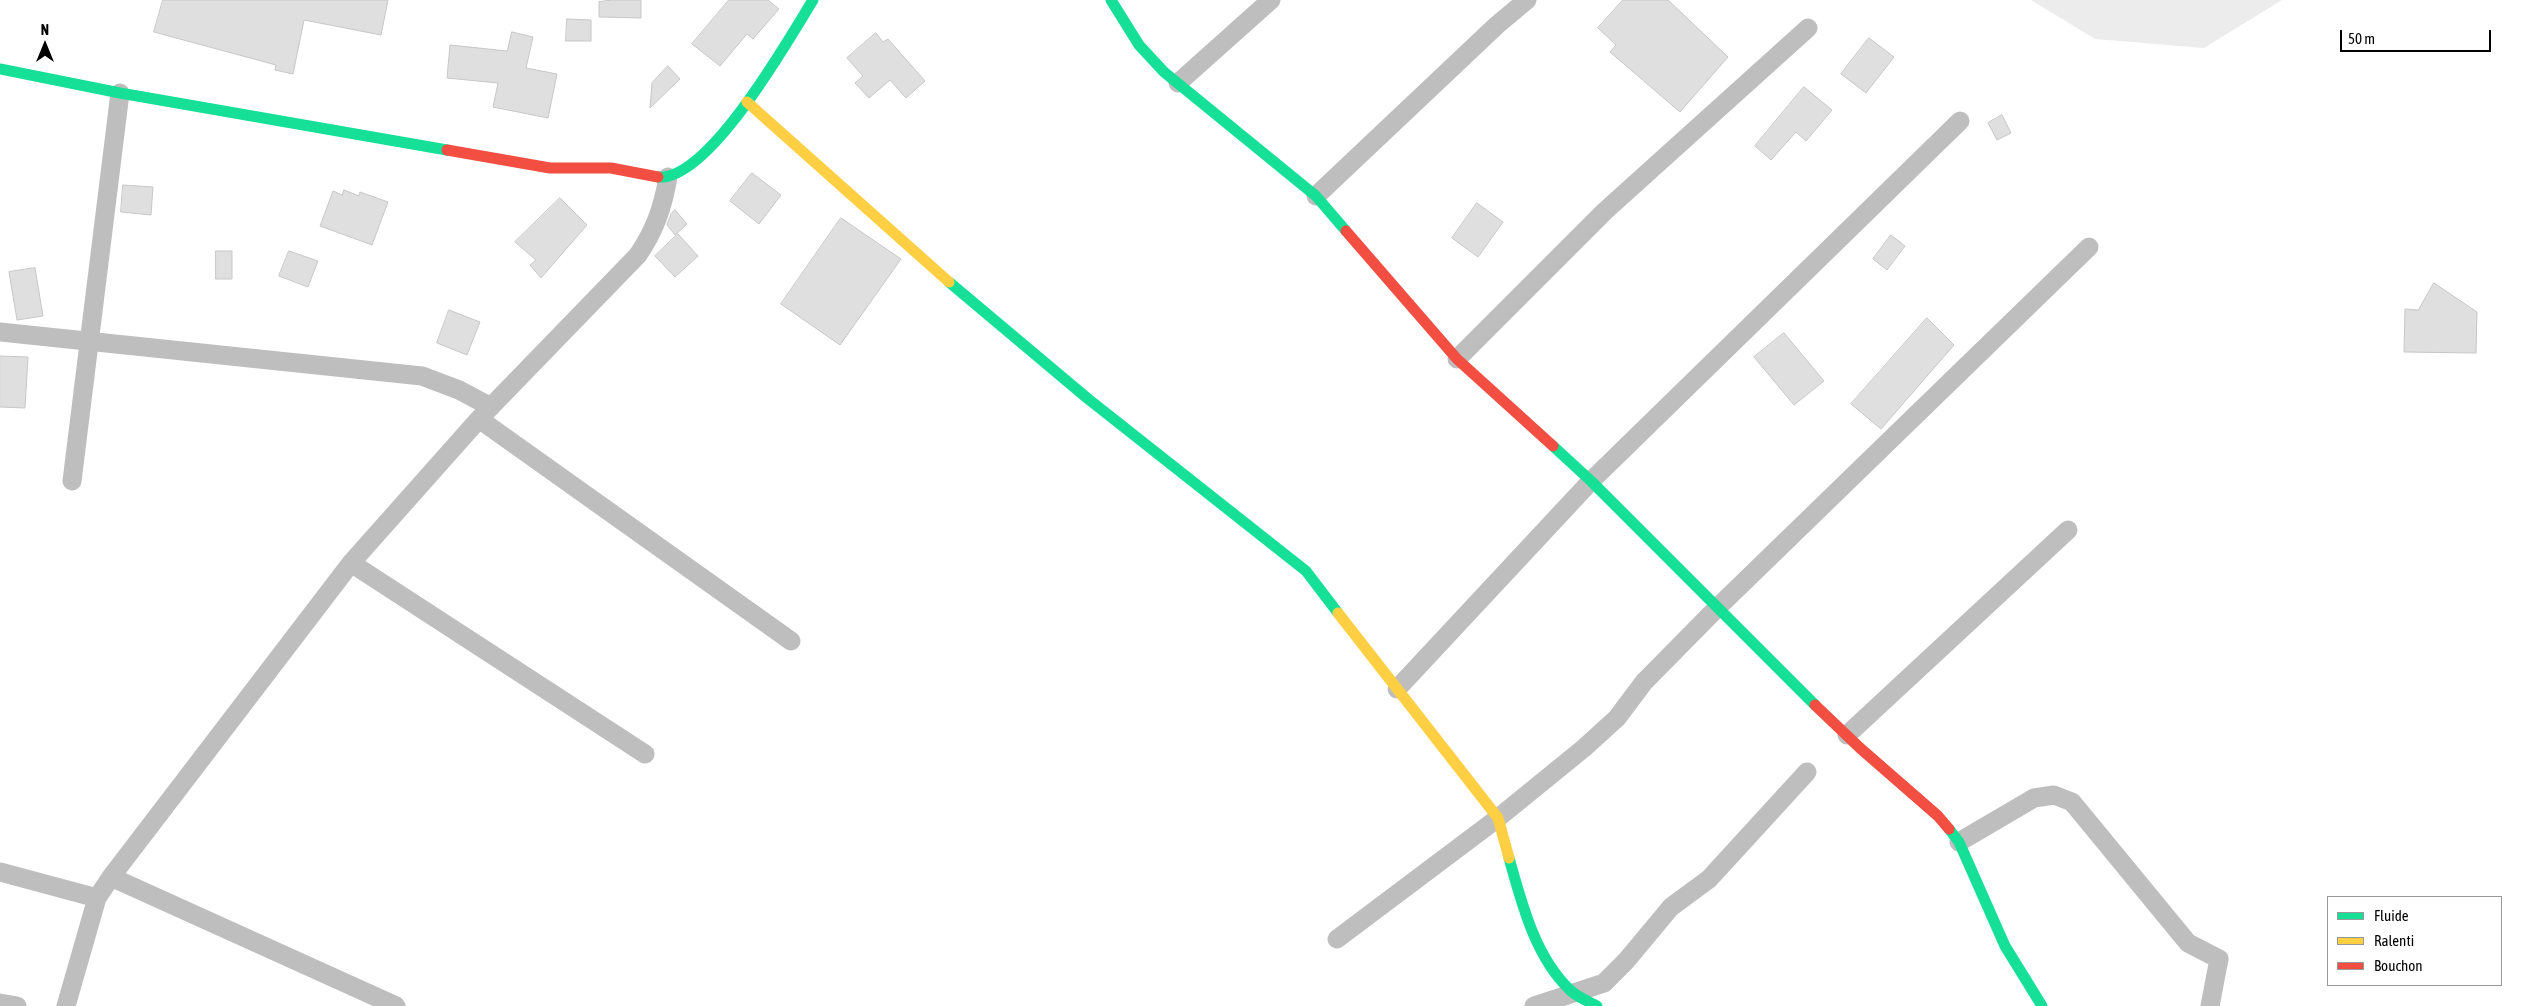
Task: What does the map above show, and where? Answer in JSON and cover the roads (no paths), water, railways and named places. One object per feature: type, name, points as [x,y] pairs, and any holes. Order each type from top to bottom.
[{"type":"street","points":[[0,69],[120,93],[550,168],[611,168],[668,177],[694,163],[720,137],[747,102],[813,0]]},
{"type":"street","points":[[1111,0],[1140,46],[1164,72],[1316,196],[1457,359],[1591,481],[1716,608],[1847,735],[1938,816],[1959,842],[2005,946],[2042,1006]]},
{"type":"street","points":[[1178,83],[1271,0]]},
{"type":"street","points":[[1316,196],[1497,25],[1527,0]]},
{"type":"street","points":[[1457,359],[1606,211],[1808,28]]},
{"type":"street","points":[[72,481],[120,93]]},
{"type":"street","points":[[747,102],[989,316],[1087,398],[1306,571],[1498,818],[1525,914],[1552,972],[1572,992],[1597,1006]]},
{"type":"street","points":[[1397,688],[1591,481],[1960,121]]},
{"type":"street","points":[[66,1006],[97,898],[111,877],[351,563],[485,413],[638,255],[652,234],[659,215],[668,177]]},
{"type":"street","points":[[1337,939],[1498,818],[1584,748],[1617,718],[1644,682],[1716,608],[2089,247]]},
{"type":"street","points":[[0,332],[89,343],[422,376],[459,390],[485,413],[791,641]]},
{"type":"street","points":[[1847,735],[2068,530]]},
{"type":"street","points":[[351,563],[645,754]]},
{"type":"street","points":[[1534,1006],[1604,982],[1626,962],[1671,907],[1710,879],[1807,772]]},
{"type":"street","points":[[1959,842],[2034,798],[2054,795],[2072,802],[2188,943],[2220,959],[2210,1006]]},
{"type":"street","points":[[0,872],[97,898]]},
{"type":"street","points":[[111,877],[396,1006]]},
{"type":"street","points":[[0,1003],[17,1006]]}]
